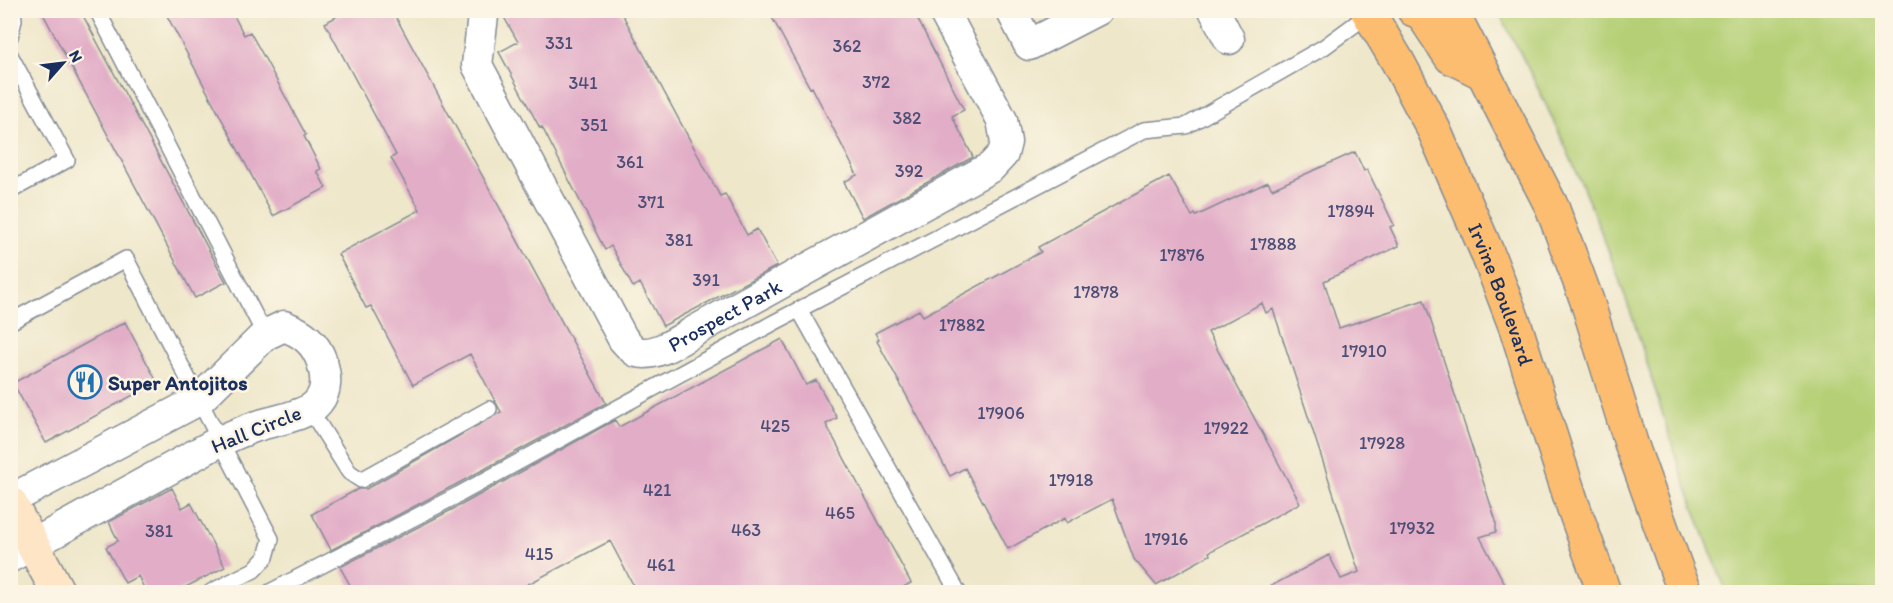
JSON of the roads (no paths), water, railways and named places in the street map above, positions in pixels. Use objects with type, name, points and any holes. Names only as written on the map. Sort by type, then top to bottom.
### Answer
[{"type":"main road","points":[[1414,10],[1421,12],[1451,57],[1484,73]]},
{"type":"main road","points":[[1451,10],[1552,207],[1587,301],[1631,443],[1686,592]]},
{"type":"main road","name":"Irvine Boulevard","points":[[1372,12],[1434,130],[1487,252],[1520,339],[1572,503],[1604,592]]},
{"type":"main road","points":[[10,502],[22,551],[58,592]]},
{"type":"street","name":"Prospect Park","points":[[479,10],[483,16],[477,65],[623,339],[635,351],[646,353],[658,350],[700,328],[991,167],[1003,154],[1006,142],[1002,120],[943,10]]},
{"type":"street","points":[[1011,10],[1029,45],[1097,10]]},
{"type":"street","points":[[1214,10],[1229,39]]},
{"type":"street","name":"Hall Circle","points":[[22,551],[220,441],[254,427],[296,415],[318,404],[326,377],[321,360],[310,339],[284,326],[265,335]]},
{"type":"street","points":[[10,502],[199,400],[265,335]]},
{"type":"lane","points":[[10,37],[14,20],[13,10]]},
{"type":"lane","points":[[97,10],[265,335]]},
{"type":"lane","points":[[270,592],[458,495],[775,322],[1144,130],[1186,126],[1324,47],[1372,12]]},
{"type":"lane","points":[[10,56],[66,160],[10,191]]},
{"type":"lane","points":[[10,322],[126,259],[271,539],[266,557],[254,570],[211,592]]},
{"type":"lane","points":[[800,311],[958,592]]},
{"type":"lane","points":[[309,408],[349,472],[361,480],[489,409]]},
{"type":"place","name":"Super Antojitos","points":[[85,382]]}]
